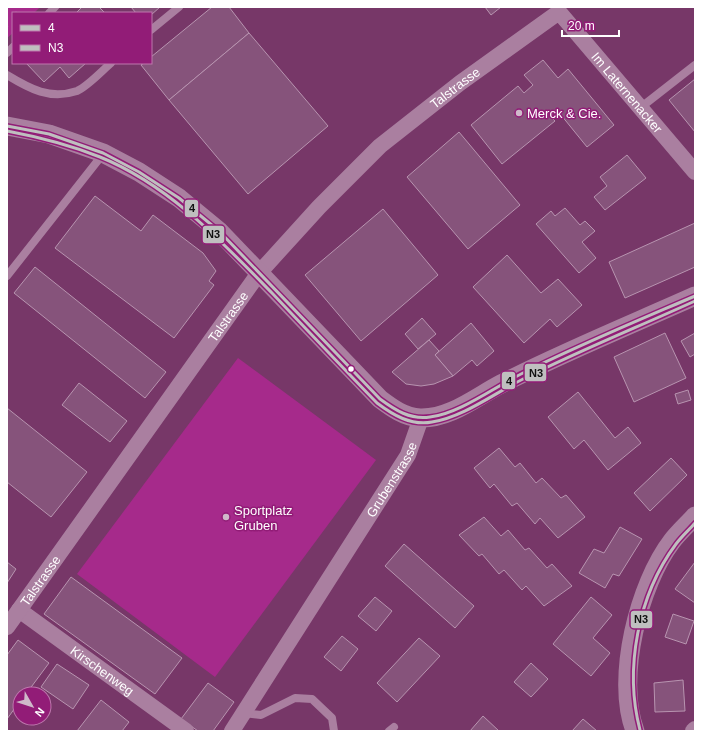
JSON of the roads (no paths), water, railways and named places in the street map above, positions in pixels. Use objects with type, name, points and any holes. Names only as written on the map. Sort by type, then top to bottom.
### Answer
[{"type":"street","name":"Im Laternenacker","points":[[561,9],[640,108],[695,172]]},
{"type":"street","name":"Talstrasse","points":[[7,627],[259,273],[319,207],[380,146],[460,83],[561,9]]},
{"type":"street","points":[[7,126],[49,134],[103,153],[139,172],[180,198],[219,231],[380,399],[394,409],[409,416],[421,418],[448,413],[501,384],[695,296]]},
{"type":"street","name":"Grubenstrasse","points":[[232,731],[408,455],[421,418]]},
{"type":"street","points":[[635,731],[628,690],[629,660],[638,613],[653,574],[672,542],[695,516]]},
{"type":"street","name":"Kirschenweg","points":[[19,610],[186,731]]},
{"type":"lane","points":[[152,29],[179,7]]},
{"type":"lane","points":[[7,75],[26,87],[51,96],[78,90],[110,64]]},
{"type":"lane","points":[[640,108],[695,65]]},
{"type":"lane","points":[[7,276],[103,153]]},
{"type":"lane","points":[[244,713],[261,715],[295,698],[312,699],[332,718],[334,731]]},
{"type":"place","name":"Merck & Cie.","points":[[519,113]]},
{"type":"place","name":"Sportplatz Gruben","points":[[226,517]]}]
